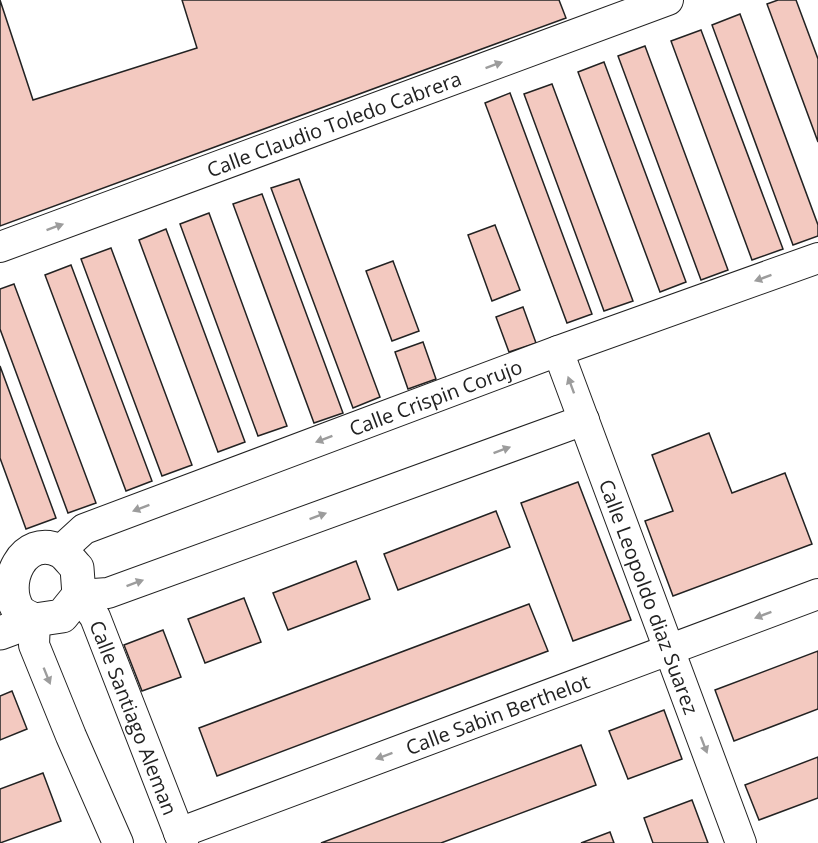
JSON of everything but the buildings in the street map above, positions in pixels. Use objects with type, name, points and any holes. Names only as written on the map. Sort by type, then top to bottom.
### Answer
[{"type":"street","name":"Calle Claudio Toledo Cabrera","points":[[0,248],[668,0]]},
{"type":"street","name":"Calle Crispin Corujo","points":[[60,551],[84,529],[558,351],[818,258]]},
{"type":"street","name":"Calle Leopoldo diaz Suarez","points":[[558,351],[741,843]]},
{"type":"street","points":[[78,596],[108,593],[584,420]]},
{"type":"street","points":[[0,633],[35,620],[62,616],[78,596],[77,568],[60,551],[39,547],[20,555],[2,571],[9,598],[19,612],[35,620]]},
{"type":"street","name":"Calle Sabin Berthelot","points":[[181,838],[818,594]]},
{"type":"street","name":"Calle Santiago Aleman","points":[[78,596],[95,616],[181,838]]},
{"type":"street","points":[[35,620],[34,645],[118,843]]}]
